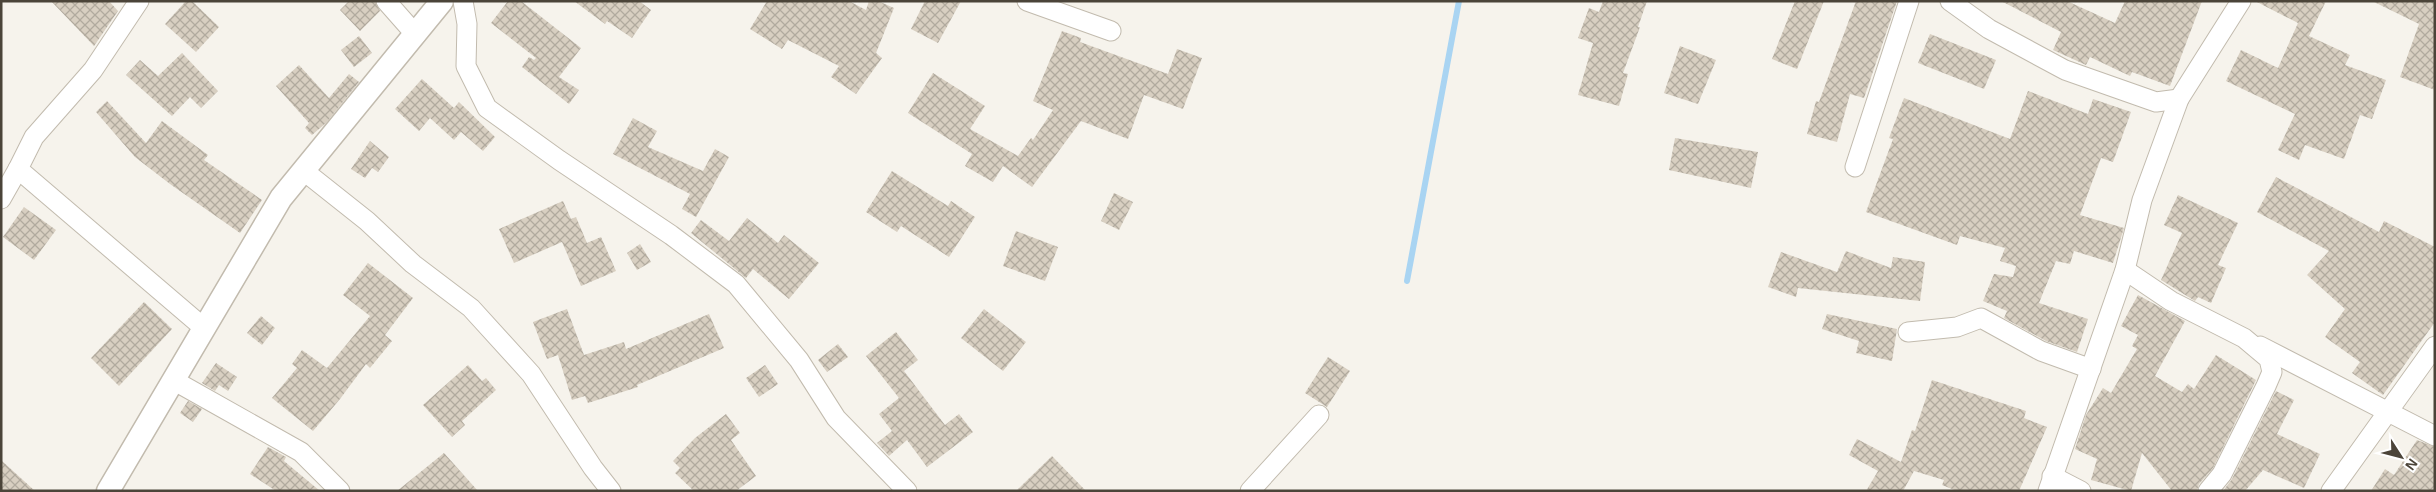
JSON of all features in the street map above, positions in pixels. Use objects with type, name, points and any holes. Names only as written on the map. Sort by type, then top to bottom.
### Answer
[{"type":"street","points":[[1,200],[34,137],[93,70],[139,1]]},
{"type":"street","points":[[386,1],[416,35]]},
{"type":"street","points":[[108,491],[281,198],[442,1]]},
{"type":"street","points":[[464,1],[467,24],[466,66],[487,108],[559,160],[671,235],[736,284],[800,360],[836,418],[907,491]]},
{"type":"street","points":[[1028,1],[1111,31]]},
{"type":"street","points":[[1855,167],[1909,1]]},
{"type":"street","points":[[1950,1],[1989,29],[2066,70],[2156,102],[2180,99]]},
{"type":"street","points":[[2082,491],[2050,484],[2125,270],[2142,200],[2180,99],[2242,1]]},
{"type":"street","points":[[18,169],[204,328]]},
{"type":"street","points":[[304,171],[367,221],[413,264],[471,308],[531,374],[593,468],[611,491]]},
{"type":"street","points":[[2125,270],[2171,301],[2435,436]]},
{"type":"street","points":[[1908,332],[1957,327],[1981,318],[2041,351],[2090,369]]},
{"type":"street","points":[[2208,491],[2222,474],[2272,372],[2268,358],[2244,338]]},
{"type":"street","points":[[2331,491],[2435,346]]},
{"type":"street","points":[[173,380],[301,452],[340,491]]},
{"type":"street","points":[[1250,491],[1319,415]]},
{"type":"building","points":[[51,1],[109,1],[118,11],[94,46]]},
{"type":"building","points":[[186,1],[192,1],[219,27],[196,52],[165,24]]},
{"type":"building","points":[[349,1],[375,1],[380,11],[360,31],[340,10]]},
{"type":"building","points":[[508,1],[521,1],[581,48],[559,77],[579,90],[569,104],[522,67],[529,57],[534,60],[536,58],[491,23]]},
{"type":"building","points":[[574,1],[639,1],[651,10],[632,38],[607,21],[605,24]]},
{"type":"building","points":[[767,1],[849,1],[866,10],[869,1],[878,1],[894,8],[876,53],[882,58],[856,94],[831,77],[839,66],[788,40],[782,49],[750,29]]},
{"type":"building","points":[[925,1],[961,1],[938,43],[911,29]]},
{"type":"building","points":[[1603,1],[1647,1],[1638,27],[1640,27],[1623,73],[1628,74],[1619,106],[1578,95],[1593,43],[1578,38],[1589,8],[1599,12]]},
{"type":"building","points":[[1795,1],[1824,1],[1797,69],[1772,59]]},
{"type":"building","points":[[1856,1],[1897,1],[1864,98],[1850,94],[1837,142],[1807,134],[1816,101],[1819,102]]},
{"type":"building","points":[[2001,1],[2067,1],[2115,23],[2125,1],[2202,1],[2170,86],[2132,72],[2130,76],[2090,57],[2086,65],[2053,50],[2061,32]]},
{"type":"building","points":[[2255,1],[2326,1],[2309,36],[2350,55],[2345,65],[2386,80],[2372,119],[2360,115],[2344,159],[2305,145],[2299,160],[2278,150],[2295,114],[2226,81],[2241,50],[2278,68],[2298,23]]},
{"type":"building","points":[[2372,1],[2435,1],[2435,90],[2400,77],[2419,24]]},
{"type":"building","points":[[1062,31],[1081,38],[1080,42],[1168,74],[1177,49],[1202,58],[1183,109],[1144,95],[1128,139],[1081,121],[1032,187],[1003,166],[993,182],[965,166],[972,154],[908,113],[933,73],[985,106],[970,129],[1018,156],[1031,138],[1033,140],[1053,110],[1033,101]]},
{"type":"building","points":[[1930,34],[1996,60],[1984,89],[1918,63]]},
{"type":"building","points":[[359,36],[372,53],[354,67],[341,50]]},
{"type":"building","points":[[1680,46],[1716,60],[1698,104],[1664,93]]},
{"type":"building","points":[[182,53],[218,91],[201,108],[190,97],[172,116],[126,75],[140,60],[158,76]]},
{"type":"building","points":[[299,65],[329,98],[349,74],[359,82],[326,123],[312,135],[305,128],[309,123],[276,86]]},
{"type":"building","points":[[422,79],[454,108],[459,102],[495,137],[483,151],[461,132],[454,140],[430,118],[419,131],[395,109]]},
{"type":"building","points":[[2028,91],[2088,114],[2093,99],[2131,112],[2113,162],[2101,158],[2080,215],[2124,228],[2113,263],[2074,251],[2070,264],[2056,261],[2039,303],[2088,319],[2077,352],[2046,341],[2004,318],[2007,311],[1983,301],[1994,274],[2013,277],[2016,266],[2000,261],[2005,248],[1960,236],[1957,245],[1866,212],[1893,139],[1889,138],[1904,98],[2010,139]]},
{"type":"building","points":[[107,101],[146,143],[162,121],[208,155],[204,160],[262,200],[240,233],[135,157],[96,112]]},
{"type":"building","points":[[633,118],[657,131],[648,147],[703,171],[715,149],[729,157],[696,217],[682,209],[690,194],[613,154]]},
{"type":"building","points":[[1675,138],[1758,152],[1751,188],[1669,170]]},
{"type":"building","points":[[370,141],[389,157],[378,172],[372,168],[365,178],[351,169]]},
{"type":"building","points":[[892,171],[948,206],[951,201],[975,217],[949,257],[901,226],[897,232],[866,212]]},
{"type":"building","points":[[2276,177],[2379,232],[2384,221],[2435,247],[2435,322],[2383,395],[2352,373],[2360,362],[2325,337],[2345,309],[2307,275],[2329,251],[2257,212]]},
{"type":"building","points":[[1114,193],[1133,202],[1119,230],[1101,221]]},
{"type":"building","points":[[2178,195],[2238,223],[2218,265],[2226,268],[2211,303],[2198,297],[2195,301],[2161,280],[2182,233],[2164,225]]},
{"type":"building","points":[[563,201],[571,219],[576,217],[587,243],[601,237],[616,271],[581,286],[562,242],[514,263],[499,229]]},
{"type":"building","points":[[24,207],[56,230],[34,260],[3,237]]},
{"type":"building","points":[[747,218],[778,243],[784,235],[819,263],[789,299],[753,269],[746,278],[691,233],[701,220],[729,241]]},
{"type":"building","points":[[1016,231],[1058,247],[1045,281],[1003,266]]},
{"type":"building","points":[[640,244],[651,262],[637,270],[627,253]]},
{"type":"building","points":[[1846,251],[1891,268],[1893,257],[1925,262],[1920,301],[1798,288],[1796,297],[1768,287],[1781,252],[1837,272]]},
{"type":"building","points":[[368,263],[413,298],[385,335],[392,341],[370,368],[366,364],[313,431],[272,398],[297,368],[292,364],[302,350],[327,368],[370,316],[343,295]]},
{"type":"building","points":[[2138,295],[2185,321],[2155,376],[2182,392],[2188,384],[2194,389],[2216,355],[2256,380],[2213,468],[2199,484],[2197,491],[2172,491],[2142,453],[2131,491],[2091,480],[2097,459],[2075,449],[2086,415],[2103,388],[2111,393],[2137,349],[2132,346],[2138,335],[2121,326]]},
{"type":"building","points":[[144,302],[172,329],[119,386],[91,358]]},
{"type":"building","points":[[567,309],[584,355],[624,342],[626,349],[709,314],[724,348],[637,385],[638,387],[588,403],[585,396],[572,400],[558,355],[547,359],[533,322]]},
{"type":"building","points":[[984,309],[1026,342],[1003,371],[961,338]]},
{"type":"building","points":[[1827,314],[1897,329],[1892,361],[1856,353],[1859,341],[1822,329]]},
{"type":"building","points":[[261,316],[275,328],[262,345],[247,333]]},
{"type":"building","points":[[896,332],[918,360],[904,371],[945,425],[959,414],[973,432],[927,467],[907,440],[889,456],[877,443],[892,431],[879,414],[899,398],[866,356]]},
{"type":"building","points":[[838,344],[848,357],[827,372],[818,360]]},
{"type":"building","points":[[1328,357],[1350,371],[1327,407],[1305,393]]},
{"type":"building","points":[[216,363],[237,377],[228,391],[219,385],[215,391],[202,383]]},
{"type":"building","points":[[468,365],[482,381],[486,378],[496,390],[462,421],[465,425],[452,437],[423,405]]},
{"type":"building","points":[[765,365],[778,384],[759,397],[746,378]]},
{"type":"building","points":[[1932,380],[2026,411],[2024,418],[2047,427],[2019,491],[1957,491],[1942,485],[1944,480],[1914,471],[1903,491],[1866,491],[1878,471],[1849,455],[1857,439],[1901,462],[1912,430],[1915,431]]},
{"type":"building","points":[[2276,391],[2294,400],[2277,434],[2320,454],[2304,488],[2263,470],[2245,491],[2223,491],[2232,479]]},
{"type":"building","points":[[188,401],[202,409],[193,422],[180,413]]},
{"type":"building","points":[[726,414],[740,433],[731,440],[756,476],[736,491],[694,491],[675,473],[680,468],[673,461],[695,438]]},
{"type":"building","points":[[2417,440],[2435,447],[2435,491],[2371,491],[2385,469],[2394,475]]},
{"type":"building","points":[[268,447],[286,457],[284,461],[320,491],[276,491],[250,474]]},
{"type":"building","points":[[444,453],[478,491],[397,491]]},
{"type":"building","points":[[1052,456],[1086,491],[1016,491]]},
{"type":"building","points":[[1,460],[35,491],[1,491]]},
{"type":"waterway","points":[[1407,281],[1459,1]]}]
